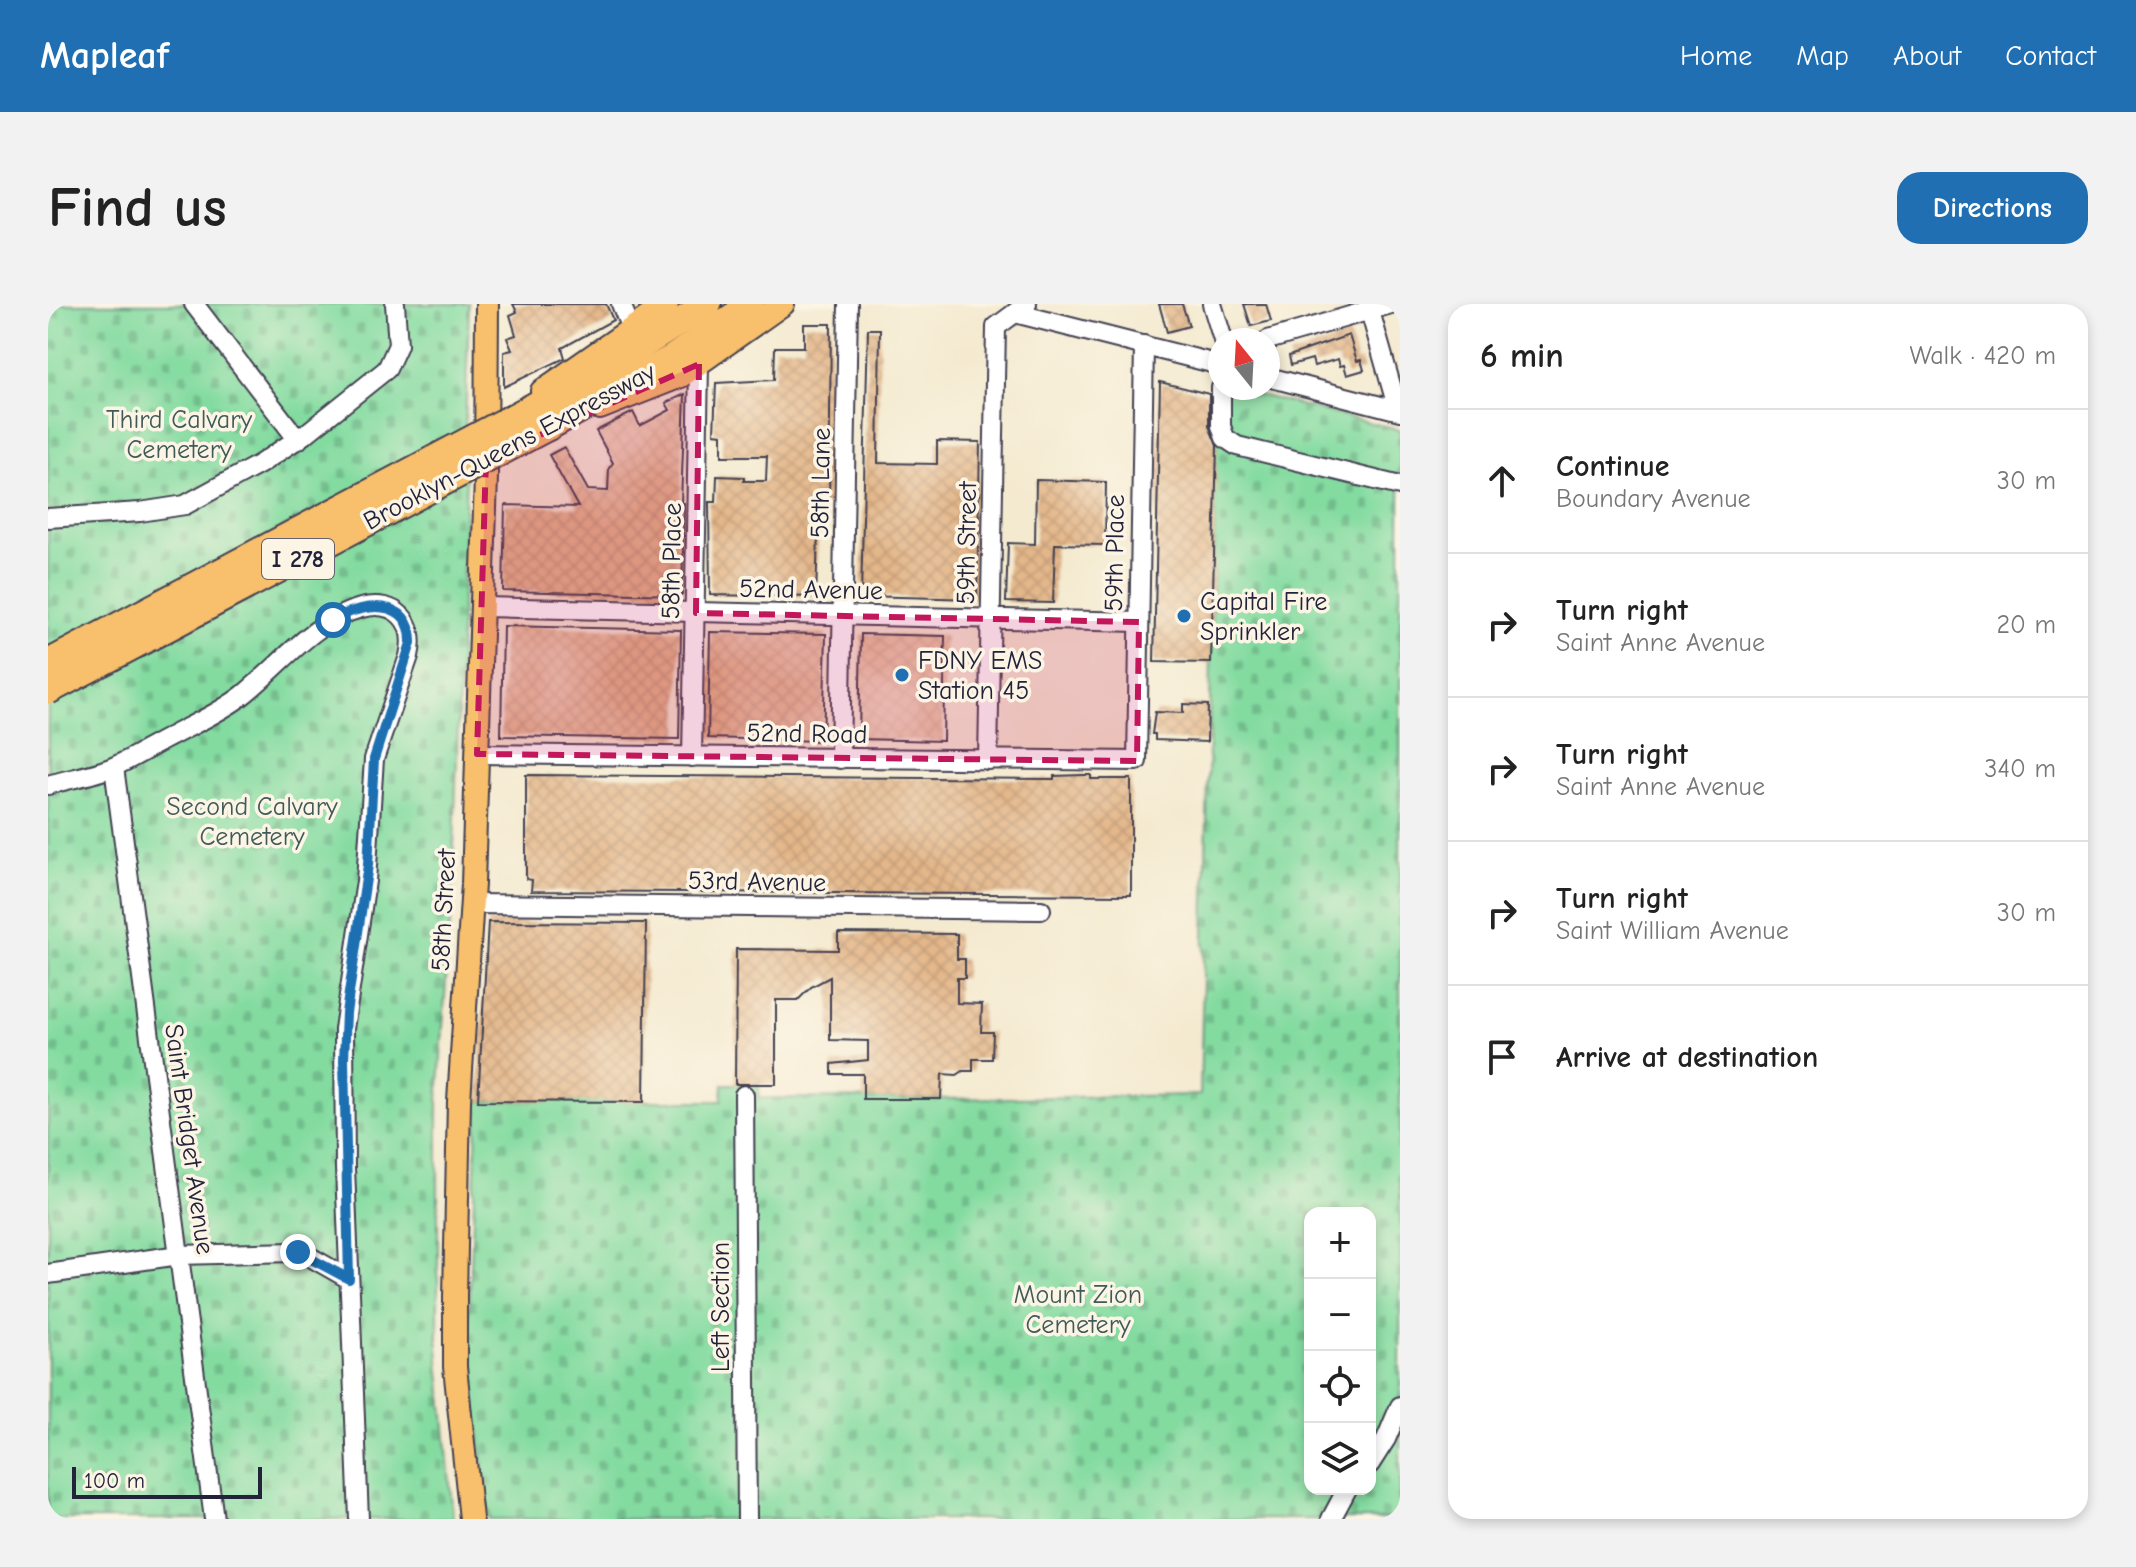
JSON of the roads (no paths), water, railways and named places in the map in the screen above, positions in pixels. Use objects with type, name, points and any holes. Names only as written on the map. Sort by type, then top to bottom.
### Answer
[{"type":"highway","name":"Brooklyn-Queens Expressway","points":[[48,691],[542,416],[708,304]]},
{"type":"highway","name":"Brooklyn-Queens Expressway","points":[[48,663],[542,416],[671,359],[751,304]]},
{"type":"main road","name":"58th Street","points":[[471,1519],[455,1367],[455,1296],[459,1101],[472,904],[477,754],[487,304]]},
{"type":"main road","points":[[48,675],[486,444],[507,414],[667,304]]},
{"type":"main road","points":[[486,444],[505,444],[657,387],[699,364],[783,304]]},
{"type":"street","points":[[194,304],[298,440]]},
{"type":"street","points":[[48,518],[140,512],[185,505],[208,495],[298,440],[393,361],[399,340],[395,304]]},
{"type":"street","points":[[621,304],[631,329]]},
{"type":"street","name":"58th Lane","points":[[840,759],[848,304]]},
{"type":"street","points":[[1049,304],[1055,323]]},
{"type":"street","points":[[1212,304],[1219,328]]},
{"type":"street","points":[[1280,336],[1369,307],[1391,304]]},
{"type":"street","points":[[1369,307],[1399,410]]},
{"type":"street","points":[[1021,309],[1055,323],[1208,362]]},
{"type":"street","name":"59th Street","points":[[988,760],[996,327],[1021,309]]},
{"type":"street","name":"59th Place","points":[[1137,761],[1144,345]]},
{"type":"street","name":"58th Place","points":[[692,757],[699,364]]},
{"type":"street","points":[[1280,380],[1399,410]]},
{"type":"street","points":[[1221,400],[1221,426],[1225,438],[1237,446],[1400,486]]},
{"type":"street","points":[[48,785],[114,767],[229,705],[316,632],[342,615],[366,607],[392,610],[408,624],[411,643],[374,759],[368,865],[346,1013],[344,1060],[349,1279],[359,1519]]},
{"type":"street","name":"52nd Avenue","points":[[481,607],[1139,622]]},
{"type":"street","name":"52nd Road","points":[[477,754],[1137,761]]},
{"type":"street","name":"Saint Bridget Avenue","points":[[114,767],[214,1519]]},
{"type":"street","name":"53rd Avenue","points":[[472,904],[1041,910]]},
{"type":"street","name":"Left Section","points":[[744,1095],[747,1519]]},
{"type":"street","points":[[48,1274],[179,1255],[298,1252],[349,1279]]},
{"type":"street","points":[[1376,1455],[1400,1406]]},
{"type":"street","points":[[1331,1519],[1344,1495]]},
{"type":"place","name":"Capital Fire Sprinkler","points":[[1184,616]]},
{"type":"place","name":"FDNY EMS Station 45","points":[[902,675]]},
{"type":"park label","name":"Third Calvary Cemetery","points":[[179,434]]},
{"type":"park label","name":"Second Calvary Cemetery","points":[[252,821]]},
{"type":"park label","name":"Mount Zion Cemetery","points":[[1078,1309]]}]
